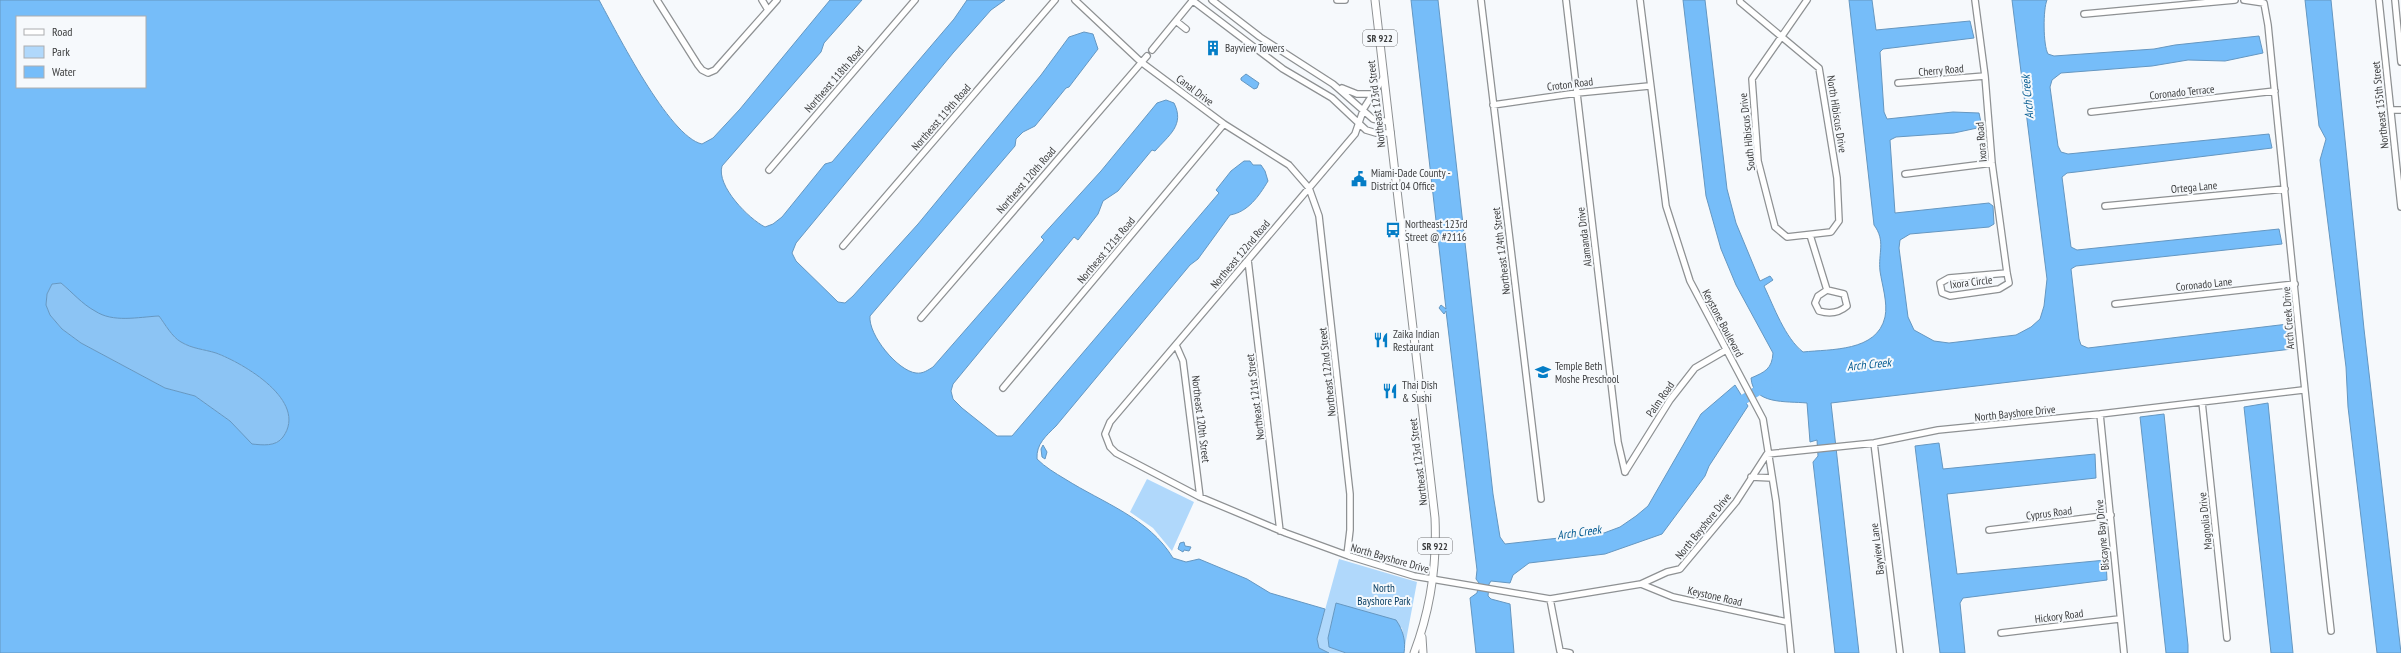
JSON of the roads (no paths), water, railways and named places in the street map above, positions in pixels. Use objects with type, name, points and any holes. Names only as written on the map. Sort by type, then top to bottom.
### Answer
[{"type":"main road","name":"Northeast 123rd Street","points":[[1375,0],[1435,511],[1435,540],[1431,580],[1422,635]]},
{"type":"main road","name":"SR 922","points":[[1414,653],[1422,635]]},
{"type":"main road","name":"SR 922","points":[[1422,635],[1423,653]]},
{"type":"street","points":[[657,0],[702,70],[708,73],[715,70],[777,0]]},
{"type":"street","points":[[762,0],[768,10]]},
{"type":"street","name":"Northeast 118th Road","points":[[769,170],[915,0]]},
{"type":"street","name":"Northeast 119th Road","points":[[843,246],[1055,0]]},
{"type":"street","name":"Canal Drive","points":[[1075,0],[1141,62],[1224,124],[1289,165],[1309,188]]},
{"type":"street","points":[[1152,50],[1193,0],[1271,60],[1332,98],[1370,132],[1391,133]]},
{"type":"street","points":[[1212,0],[1260,37],[1333,84],[1378,121],[1390,122]]},
{"type":"street","points":[[1337,0],[1345,0]]},
{"type":"street","name":"Northeast 124th Street","points":[[1481,0],[1541,499]]},
{"type":"street","name":"Alamanda Drive","points":[[1566,0],[1618,442],[1625,472]]},
{"type":"street","name":"Keystone Boulevard","points":[[1640,0],[1649,86],[1666,206],[1690,281],[1763,419],[1767,454],[1776,501],[1791,653]]},
{"type":"street","points":[[1740,0],[1782,38],[1807,0]]},
{"type":"street","name":"Ixora Road","points":[[1975,0],[1986,76],[1992,163],[2008,283]]},
{"type":"street","points":[[2084,14],[2235,0]]},
{"type":"street","name":"Arch Creek Drive","points":[[2244,0],[2264,3],[2268,25],[2296,284],[2303,390],[2331,631]]},
{"type":"street","name":"Northeast 135th Street","points":[[2379,0],[2401,207]]},
{"type":"street","points":[[2395,0],[2401,62]]},
{"type":"street","points":[[1176,21],[1186,29]]},
{"type":"street","name":"North Hibiscus Drive","points":[[1782,38],[1819,68],[1837,178],[1839,221],[1831,232],[1810,235]]},
{"type":"street","name":"South Hibiscus Drive","points":[[1782,38],[1752,79],[1758,161],[1775,227],[1787,237],[1810,235]]},
{"type":"street","name":"Northeast 120th Road","points":[[921,318],[1147,56]]},
{"type":"street","name":"Cherry Road","points":[[1898,83],[1986,76]]},
{"type":"street","name":"Northeast 122nd Road","points":[[1106,439],[1106,430],[1110,422],[1356,134],[1363,110],[1384,77]]},
{"type":"street","points":[[1333,84],[1356,94],[1372,94]]},
{"type":"street","name":"Croton Road","points":[[1493,105],[1577,93],[1649,86]]},
{"type":"street","name":"Coronado Terrace","points":[[2091,112],[2275,91]]},
{"type":"street","points":[[2391,110],[2401,110]]},
{"type":"street","name":"Northeast 121st Road","points":[[1003,388],[1224,124]]},
{"type":"street","points":[[1905,174],[1992,163]]},
{"type":"street","name":"Northeast 122nd Street","points":[[1309,188],[1319,216],[1350,494],[1350,530],[1346,556]]},
{"type":"street","name":"Ortega Lane","points":[[2106,206],[2285,189]]},
{"type":"street","points":[[1810,235],[1827,290]]},
{"type":"street","name":"Northeast 121st Street","points":[[1248,260],[1280,531]]},
{"type":"street","name":"Ixora Circle","points":[[2007,273],[1949,278],[1940,283],[1940,288],[1942,293],[1950,296],[1999,289],[2008,283]]},
{"type":"street","name":"Coronado Lane","points":[[2116,304],[2296,284]]},
{"type":"street","points":[[1827,290],[1844,294],[1847,306],[1842,310],[1826,313],[1819,311],[1815,303],[1818,296],[1827,290]]},
{"type":"street","name":"Northeast 120th Street","points":[[1176,345],[1183,361],[1200,496]]},
{"type":"street","name":"Palm Road","points":[[1625,472],[1670,400],[1695,368],[1726,350]]},
{"type":"street","name":"North Bayshore Drive","points":[[1106,439],[1110,447],[1116,453],[1200,496],[1280,531],[1346,556],[1431,580],[1550,599],[1641,584],[1680,569],[1736,502],[1767,454],[1874,443],[1938,430],[2100,414],[2303,390]]},
{"type":"street","name":"Magnolia Drive","points":[[2202,402],[2227,638]]},
{"type":"street","name":"Biscayne Bay Drive","points":[[2100,414],[2111,515],[2119,619],[2124,653]]},
{"type":"street","name":"Bayview Lane","points":[[1874,443],[1900,653]]},
{"type":"street","points":[[1751,477],[1772,478]]},
{"type":"street","name":"Cyprus Road","points":[[1989,530],[2111,515]]},
{"type":"street","name":"Keystone Road","points":[[1641,584],[1673,597],[1787,622]]},
{"type":"street","points":[[1550,599],[1560,651],[1570,653]]},
{"type":"street","name":"Hickory Road","points":[[2001,633],[2119,619]]},
{"type":"water","points":[[0,0],[599,0],[630,57],[659,104],[674,123],[689,137],[702,144],[713,138],[740,109],[830,0],[862,0],[824,43],[821,52],[722,166],[721,174],[724,183],[735,201],[751,217],[765,227],[773,224],[782,217],[825,164],[832,162],[954,19],[967,0],[1005,0],[991,10],[953,53],[796,243],[792,253],[796,261],[838,302],[845,303],[918,224],[1041,75],[1069,37],[1084,32],[1093,34],[1098,49],[1069,87],[1066,88],[1035,126],[1023,132],[1016,139],[1015,146],[870,316],[874,333],[879,342],[893,359],[909,371],[921,373],[933,367],[1044,240],[1041,237],[1101,171],[1157,103],[1166,100],[1174,103],[1178,118],[1177,124],[1170,135],[1155,151],[1152,150],[1118,191],[1103,201],[1098,214],[1078,240],[1074,237],[953,384],[951,391],[953,399],[997,436],[1012,436],[1219,193],[1216,190],[1231,171],[1244,161],[1250,161],[1253,165],[1261,165],[1265,171],[1268,181],[1257,198],[1242,211],[1230,215],[1198,259],[1190,265],[1056,426],[1045,437],[1038,449],[1037,459],[1080,488],[1124,512],[1138,522],[1163,544],[1173,558],[1186,562],[1199,559],[1247,579],[1270,593],[1325,609],[1317,639],[1319,648],[1329,653],[0,653]],"holes":[[[61,283],[86,305],[102,315],[110,317],[126,318],[159,316],[172,334],[181,342],[228,358],[256,374],[280,397],[287,410],[289,423],[283,437],[273,444],[252,444],[230,421],[195,396],[165,388],[81,343],[62,329],[50,315],[46,305],[47,294],[52,284]]]},
{"type":"water","points":[[1411,0],[1438,0],[1493,494],[1500,537],[1505,544],[1604,533],[1620,527],[1648,506],[1701,414],[1735,385],[1748,406],[1709,466],[1705,476],[1662,534],[1605,554],[1529,563],[1513,575],[1510,583],[1491,581],[1489,584],[1488,596],[1491,599],[1510,604],[1514,653],[1476,653],[1470,598],[1477,593],[1479,583],[1476,579],[1477,570],[1446,311],[1444,314],[1439,308],[1441,305],[1446,309]]},
{"type":"water","points":[[1683,0],[1705,0],[1727,189],[1736,223],[1760,281],[1770,276],[1773,280],[1764,286],[1785,331],[1803,352],[1839,349],[1863,343],[1873,337],[1880,328],[1886,312],[1880,271],[1881,242],[1878,231],[1874,225],[1849,0],[1872,0],[1876,30],[1970,21],[1974,38],[1883,49],[1880,52],[1884,112],[1887,119],[1953,112],[1979,113],[1982,127],[1954,133],[1896,137],[1890,140],[1895,213],[1989,203],[1993,206],[1994,224],[1989,227],[1910,234],[1900,240],[1899,248],[1908,317],[1914,330],[1934,341],[1949,343],[2016,335],[2031,327],[2040,319],[2044,306],[2047,279],[2012,0],[2047,0],[2044,19],[2045,43],[2048,54],[2054,56],[2154,49],[2175,45],[2259,36],[2263,53],[2225,61],[2188,60],[2152,66],[2061,73],[2052,80],[2050,87],[2058,146],[2061,152],[2068,154],[2269,134],[2272,148],[2067,173],[2062,177],[2071,247],[2077,250],[2279,229],[2282,244],[2076,266],[2071,269],[2079,339],[2081,345],[2088,348],[2288,324],[2292,349],[1831,403],[1859,653],[1835,653],[1813,462],[1818,456],[1817,440],[1810,442],[1807,403],[1772,400],[1758,393],[1753,387],[1751,378],[1767,369],[1771,363],[1773,353],[1736,285],[1721,249],[1706,196]]},
{"type":"water","points":[[2305,0],[2331,0],[2364,329],[2401,653],[2377,653],[2348,407],[2346,367],[2320,160],[2326,139],[2319,126]]},
{"type":"water","points":[[1246,74],[1259,83],[1257,88],[1254,89],[1241,80],[1241,78]]},
{"type":"water","points":[[2268,403],[2293,653],[2271,653],[2244,407]]},
{"type":"water","points":[[2164,414],[2188,653],[2166,653],[2140,417]]},
{"type":"water","points":[[1939,443],[1943,469],[2095,454],[2096,478],[1947,494],[1957,574],[2106,560],[2107,580],[1963,598],[1960,603],[1965,653],[1940,653],[1915,446]]},
{"type":"water","points":[[1043,445],[1047,452],[1045,459],[1042,457],[1041,449]]},
{"type":"water","points":[[1184,542],[1185,546],[1191,547],[1189,551],[1184,550],[1183,552],[1178,549],[1180,543]]},
{"type":"water","points":[[1336,603],[1396,620],[1405,644],[1404,653],[1346,653],[1329,647],[1328,638]]},
{"type":"waterway","name":"Arch Creek","points":[[1733,406],[1767,385]]},
{"type":"place","name":"Bayview Towers","points":[[1213,48]]},
{"type":"place","name":"Miami-Dade County - District 04 Office","points":[[1359,179]]},
{"type":"place","name":"Northeast 123rd Street @ #2116","points":[[1393,230]]},
{"type":"place","name":"Zaika Indian Restaurant","points":[[1381,340]]},
{"type":"place","name":"Temple Beth Moshe Preschool","points":[[1543,372]]},
{"type":"place","name":"Thai Dish & Sushi","points":[[1390,391]]},
{"type":"park label","name":"North Bayshore Park","points":[[1384,594]]}]
